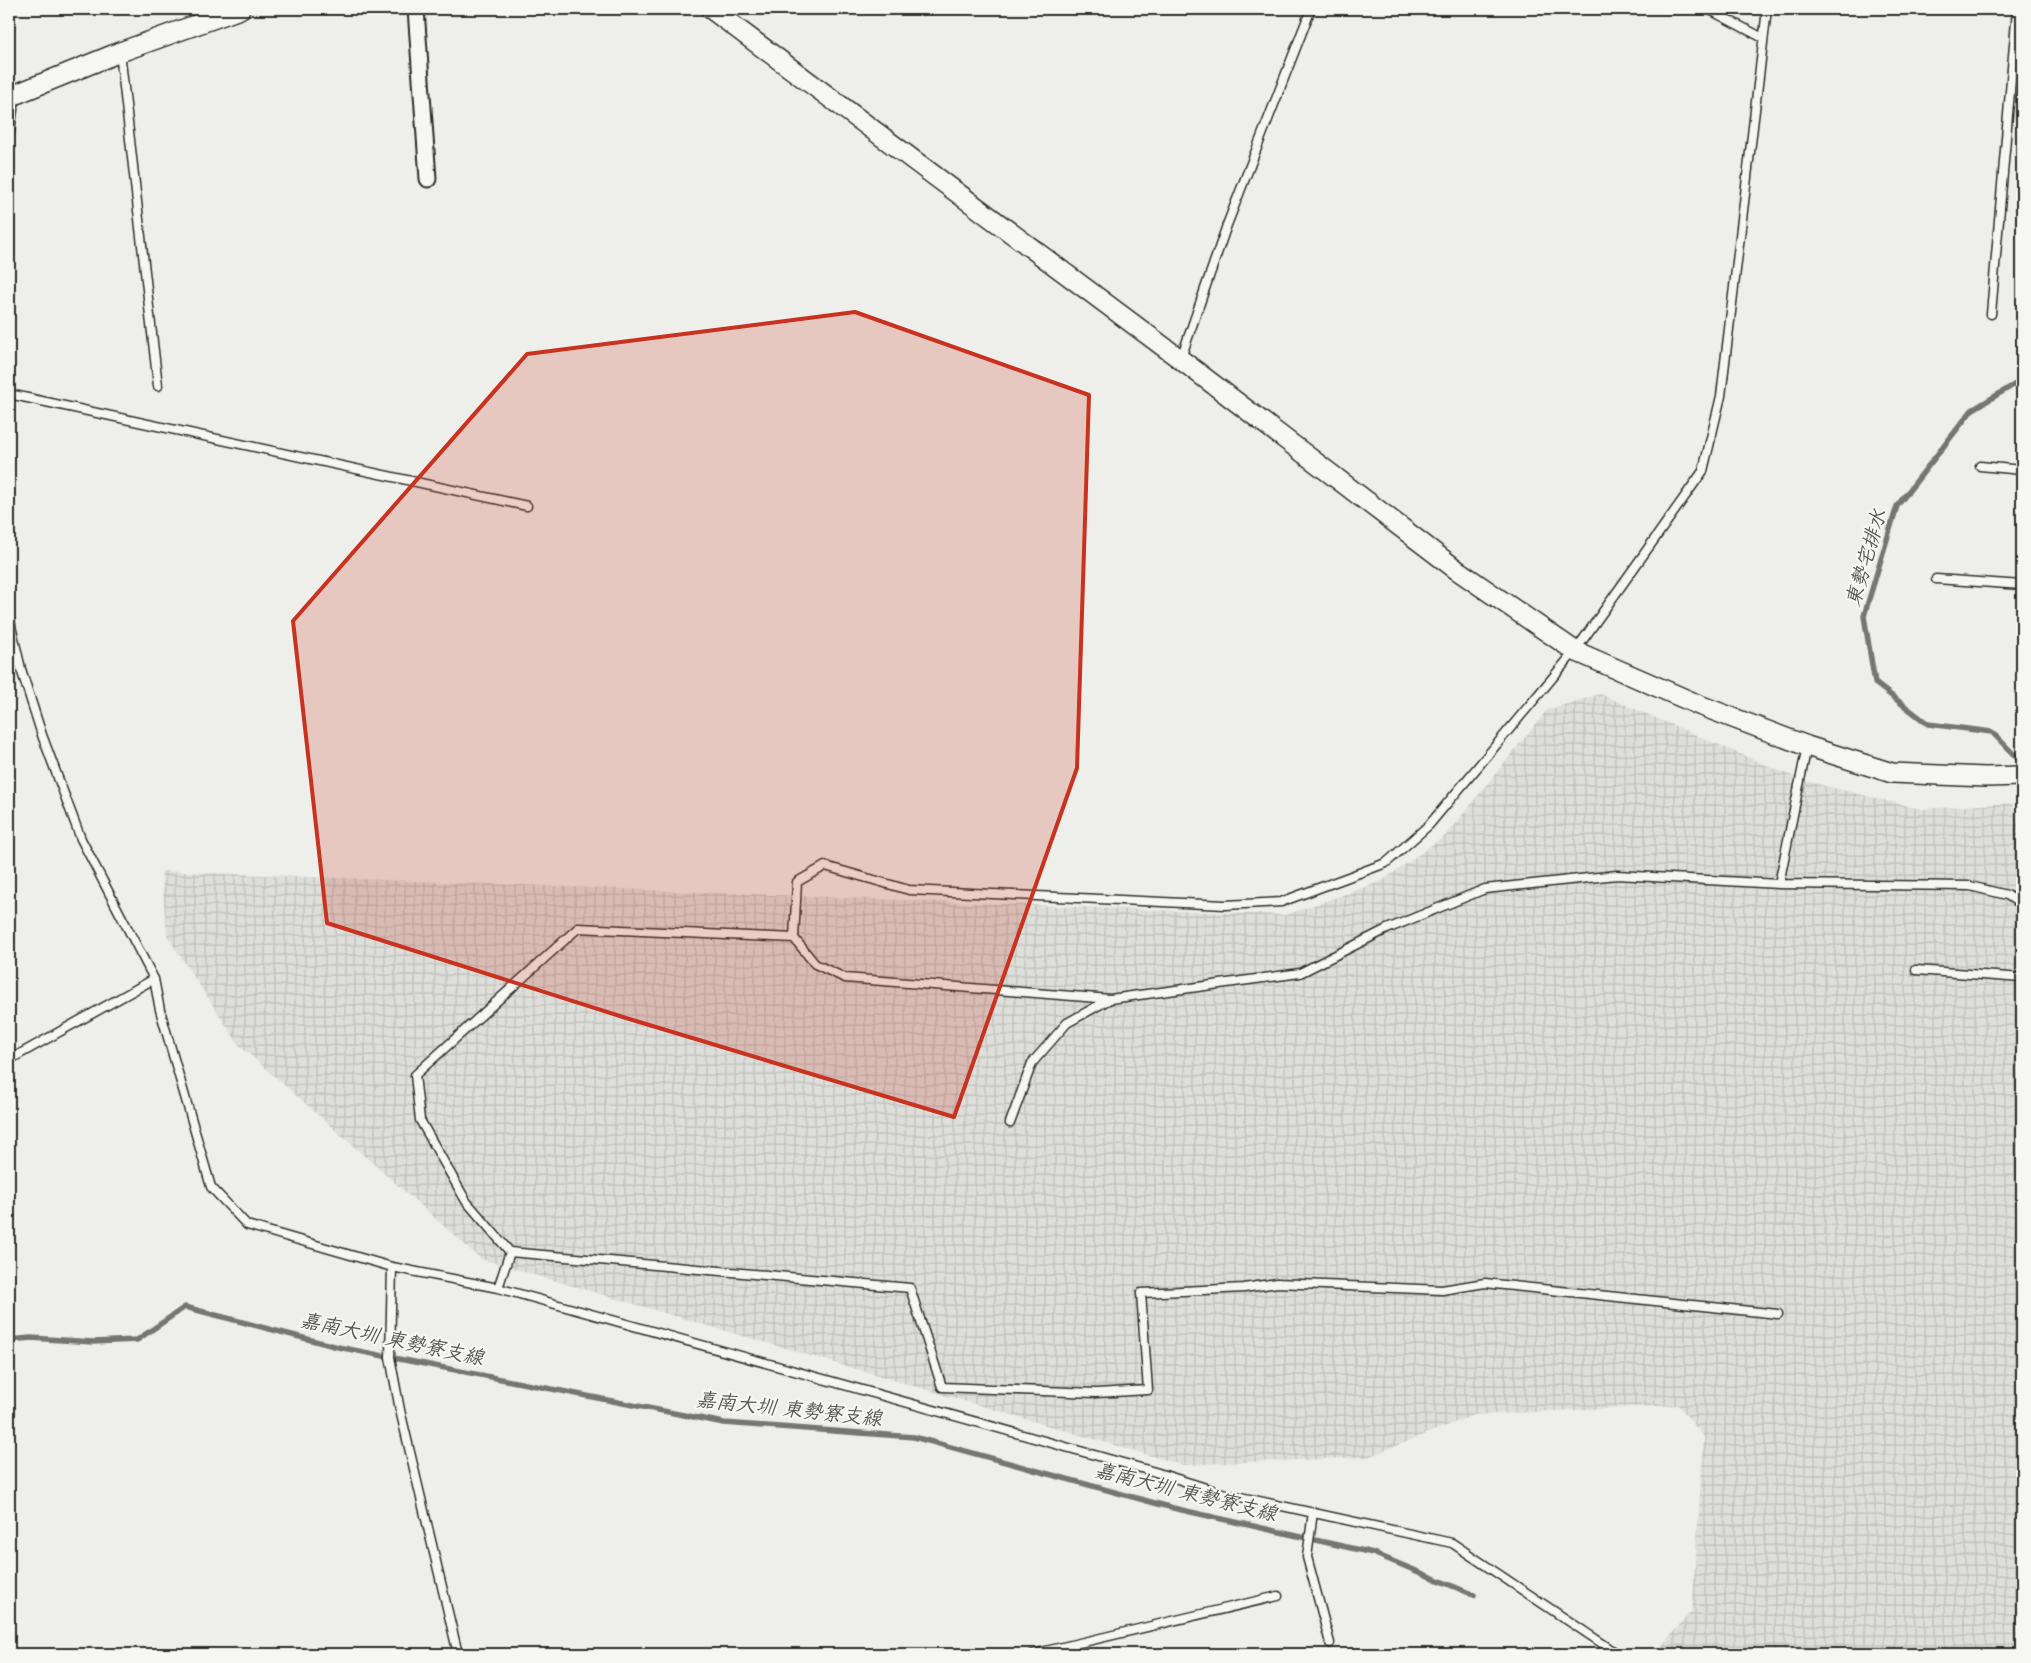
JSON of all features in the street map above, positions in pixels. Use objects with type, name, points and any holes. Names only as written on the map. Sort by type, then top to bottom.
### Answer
[{"type":"street","points":[[12,96],[120,52],[240,9]]},
{"type":"street","points":[[416,9],[428,179]]},
{"type":"street","points":[[712,9],[1180,359],[1457,570],[1575,652],[1699,705],[1807,746],[1892,773],[1985,777],[2022,776]]},
{"type":"lane","points":[[1180,359],[1227,224],[1311,9]]},
{"type":"lane","points":[[1708,9],[1763,38]]},
{"type":"lane","points":[[1767,9],[1721,396],[1703,471],[1575,652],[1429,825],[1386,863],[1281,902],[1225,905],[909,890],[825,866],[797,882],[794,938],[815,964],[845,978],[1110,999],[1300,973],[1388,929],[1485,889],[1617,875],[1779,884],[1970,886],[2007,895],[2022,905]]},
{"type":"lane","points":[[1991,314],[2017,9]]},
{"type":"lane","points":[[120,52],[158,386]]},
{"type":"lane","points":[[9,138],[12,96]]},
{"type":"lane","points":[[9,394],[527,506]]},
{"type":"lane","points":[[1980,466],[2022,470]]},
{"type":"lane","points":[[1936,579],[2022,585]]},
{"type":"lane","points":[[9,617],[21,669],[42,735],[81,839],[154,978],[160,1010],[211,1187],[247,1224],[392,1267],[498,1288],[1155,1472],[1222,1493],[1452,1543],[1618,1654]]},
{"type":"lane","points":[[1779,884],[1807,746]]},
{"type":"lane","points":[[794,938],[578,928],[414,1074],[420,1120],[466,1201],[510,1252],[910,1288],[942,1387],[1096,1393],[1148,1390],[1141,1293],[1244,1288],[1277,1283],[1442,1290],[1485,1283],[1778,1314]]},
{"type":"lane","points":[[1916,970],[2022,978]]},
{"type":"lane","points":[[9,1060],[154,978]]},
{"type":"lane","points":[[1010,1123],[1032,1063],[1067,1024],[1110,999]]},
{"type":"lane","points":[[498,1288],[510,1252]]},
{"type":"lane","points":[[392,1267],[390,1357],[400,1410],[458,1654]]},
{"type":"lane","points":[[1313,1512],[1307,1557],[1330,1644]]},
{"type":"lane","points":[[1033,1654],[1278,1596]]},
{"type":"highlighted area","points":[[855,312],[1089,395],[1077,768],[954,1117],[626,1018],[327,923],[293,621],[527,354]]},
{"type":"shaded area","points":[[1600,694],[1801,780],[1921,809],[2012,803],[2022,833],[2022,1654],[1655,1654],[1692,1610],[1704,1437],[1678,1405],[1474,1415],[1368,1457],[1182,1465],[481,1259],[239,1045],[167,936],[161,871],[1286,915],[1382,881],[1446,835],[1547,710]]},
{"type":"waterway","name":"東勢宅排水","points":[[2022,380],[1972,410],[1897,506],[1864,616],[1875,683],[1928,724],[1992,732],[2022,763]]},
{"type":"waterway","name":"嘉南大圳 東勢寮支線","points":[[9,1340],[31,1338],[93,1342],[137,1340],[185,1307],[338,1347],[724,1423],[914,1437],[1173,1508],[1373,1553],[1474,1595]]}]
